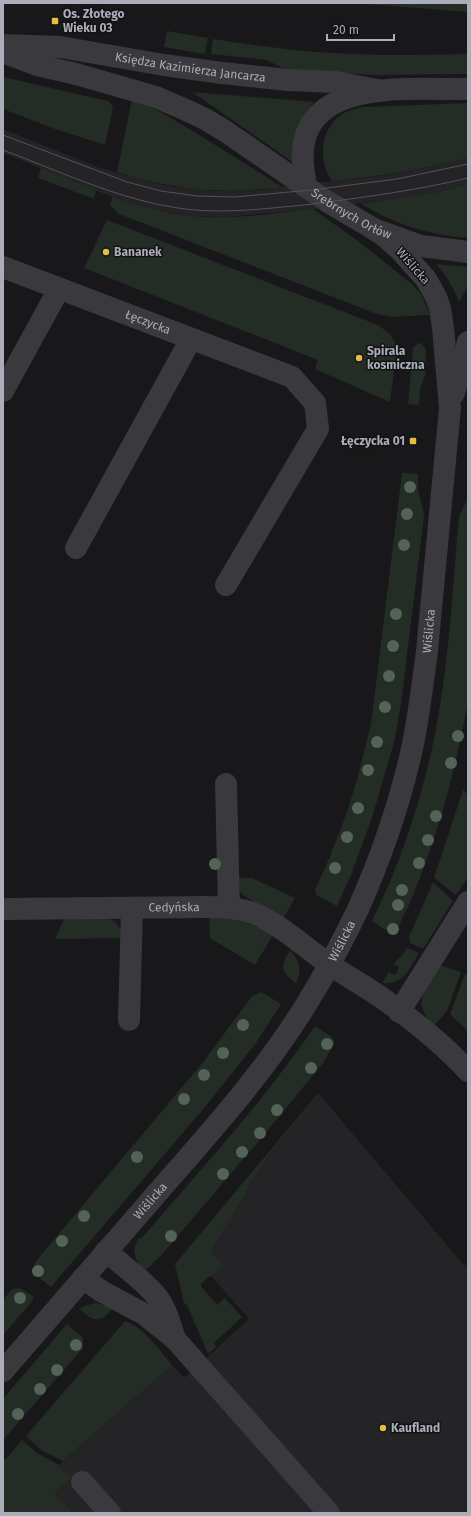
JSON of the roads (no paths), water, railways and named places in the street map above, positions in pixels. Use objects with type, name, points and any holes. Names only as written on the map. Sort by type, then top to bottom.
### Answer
[{"type":"street","name":"Księdza Kazimierza Jancarza","points":[[3,45],[60,47],[222,74],[288,80],[336,82],[377,90]]},
{"type":"street","points":[[3,52],[37,65],[76,74],[156,97],[186,110],[225,131],[306,186]]},
{"type":"street","points":[[306,186],[303,149],[306,133],[317,116],[330,106],[345,99],[377,90],[468,89]]},
{"type":"street","name":"Srebrnych Orłów","points":[[306,186],[328,202],[374,229],[421,246],[468,252]]},
{"type":"street","name":"Wiślicka","points":[[374,229],[399,249],[426,279],[436,297],[443,328],[450,408]]},
{"type":"street","name":"Łęczycka","points":[[3,267],[292,378],[315,403],[318,429],[226,585]]},
{"type":"street","points":[[3,390],[59,289]]},
{"type":"street","points":[[76,548],[191,339]]},
{"type":"street","name":"Wiślicka","points":[[3,1371],[192,1153],[265,1064],[304,1009],[359,907],[381,852],[397,806],[413,744],[427,651],[450,408],[468,342]]},
{"type":"street","points":[[226,784],[229,908]]},
{"type":"street","points":[[399,1012],[468,902]]},
{"type":"street","points":[[129,1020],[132,908]]},
{"type":"street","name":"Cedyńska","points":[[3,909],[229,908],[246,911],[260,916],[329,964],[382,998],[431,1035],[453,1054],[468,1071]]},
{"type":"street","points":[[106,1251],[158,1298],[166,1313],[175,1339]]},
{"type":"street","points":[[83,1278],[101,1291],[144,1314],[175,1339],[329,1513]]},
{"type":"street","points":[[82,1482],[110,1513]]},
{"type":"tram line","points":[[3,135],[127,182],[161,191],[197,196],[235,197],[311,190],[397,179],[468,164]]},
{"type":"tram line","points":[[3,150],[86,183],[129,197],[172,207],[205,211],[254,210],[304,205],[366,197],[448,183],[468,178]]},
{"type":"place","name":"Os. Złotego Wieku 03","points":[[55,21]]},
{"type":"place","name":"Bananek","points":[[106,252]]},
{"type":"place","name":"Spirala kosmiczna","points":[[359,358]]},
{"type":"place","name":"Łęczycka 01","points":[[413,441]]},
{"type":"place","name":"Kaufland","points":[[383,1428]]}]
